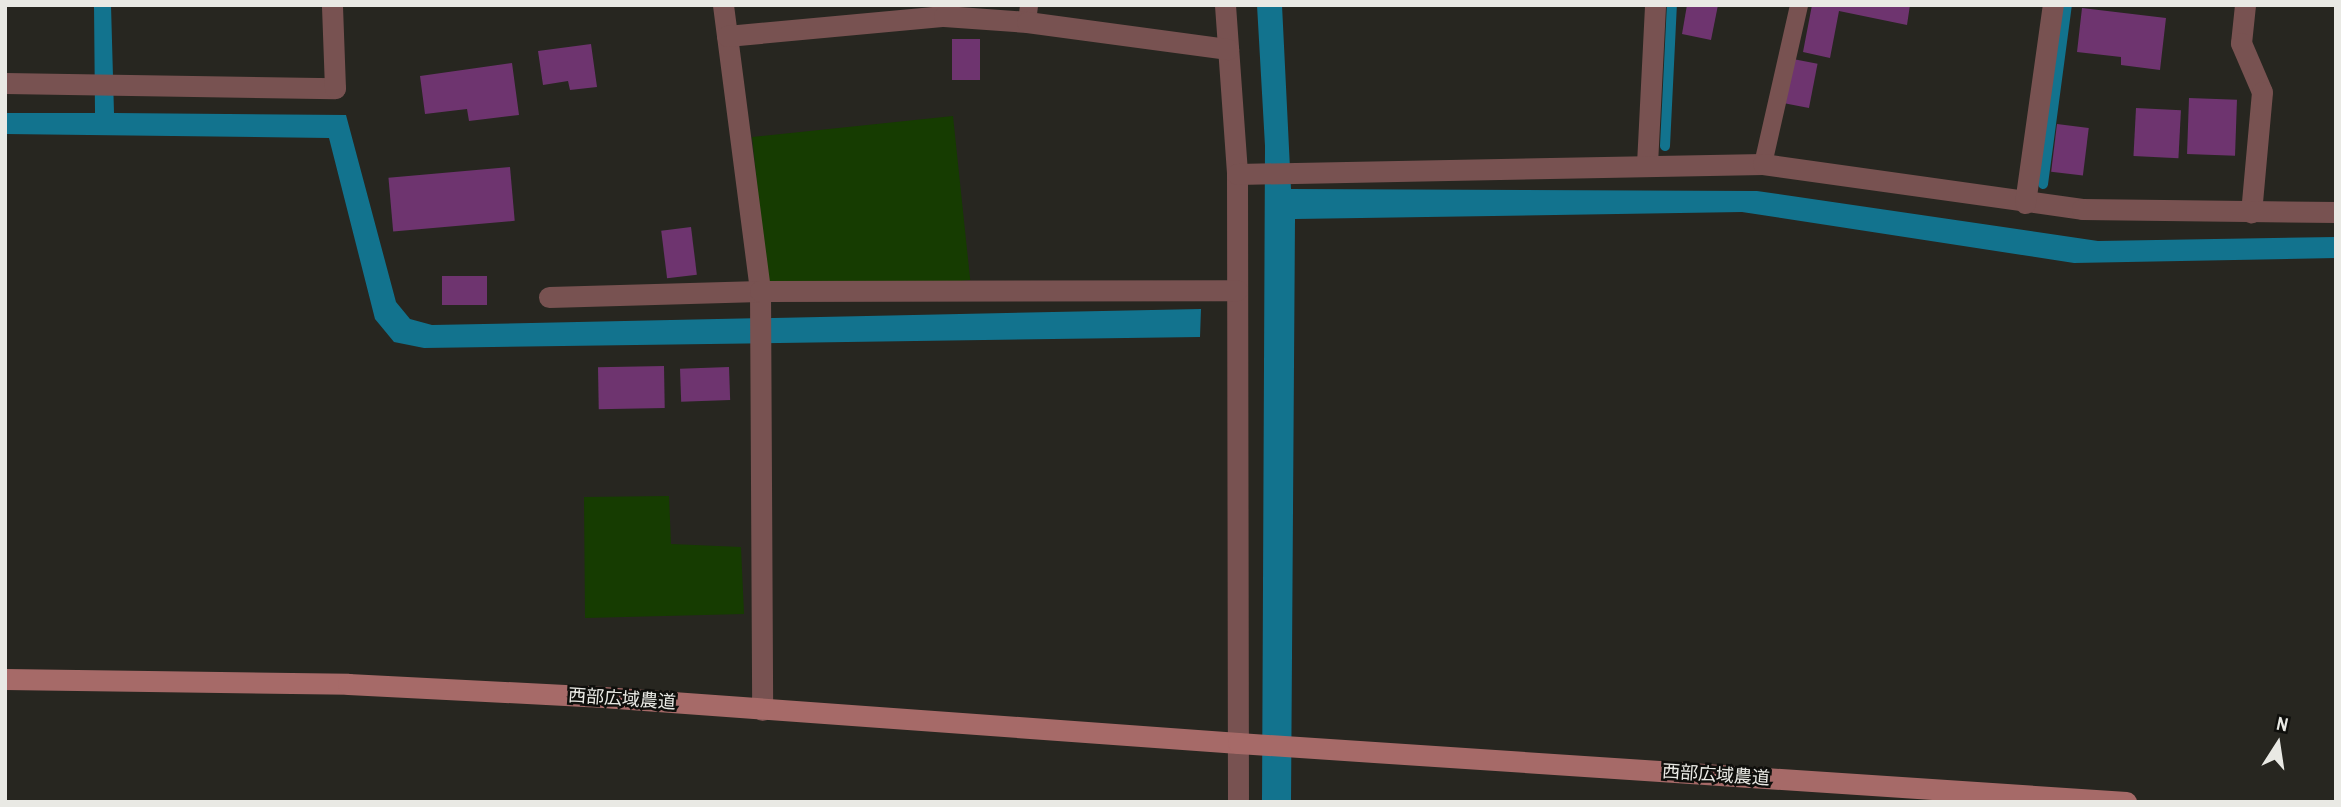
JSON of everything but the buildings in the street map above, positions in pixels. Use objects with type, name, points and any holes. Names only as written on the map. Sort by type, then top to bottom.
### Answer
[{"type":"street","points":[[5,83],[335,88],[332,5]]},
{"type":"street","points":[[723,5],[760,299],[762,710]]},
{"type":"street","points":[[1225,5],[1228,49],[1245,173],[1237,290],[1238,802]]},
{"type":"street","points":[[1647,164],[1655,5]]},
{"type":"street","points":[[2025,203],[2053,5]]},
{"type":"street","points":[[2245,5],[2241,43],[2262,92],[2251,212]]},
{"type":"street","points":[[727,36],[944,16],[1028,14],[1228,49]]},
{"type":"street","points":[[1245,173],[1763,164],[2082,209],[2336,212]]},
{"type":"street","points":[[549,297],[760,299],[1237,290]]},
{"type":"street","name":"西部広域農道","points":[[5,679],[348,684],[589,696],[1307,748],[2126,802]]},
{"type":"lane","points":[[1763,164],[1800,5]]},
{"type":"green space","points":[[953,116],[970,280],[769,301],[752,137]]},
{"type":"green space","points":[[669,496],[671,544],[741,547],[744,614],[585,618],[584,497]]},
{"type":"water","points":[[94,5],[111,5],[114,113],[346,115],[396,302],[410,319],[432,325],[1201,309],[1200,337],[424,348],[394,342],[375,319],[329,138],[5,134],[5,113],[95,113]]},
{"type":"water","points":[[1257,5],[1282,5],[1291,189],[1757,191],[2098,241],[2336,237],[2336,258],[2074,263],[1742,212],[1295,219],[1291,802],[1262,802],[1265,146]]},
{"type":"waterway","points":[[1665,146],[1672,5]]},
{"type":"waterway","points":[[2043,184],[2067,5]]}]
